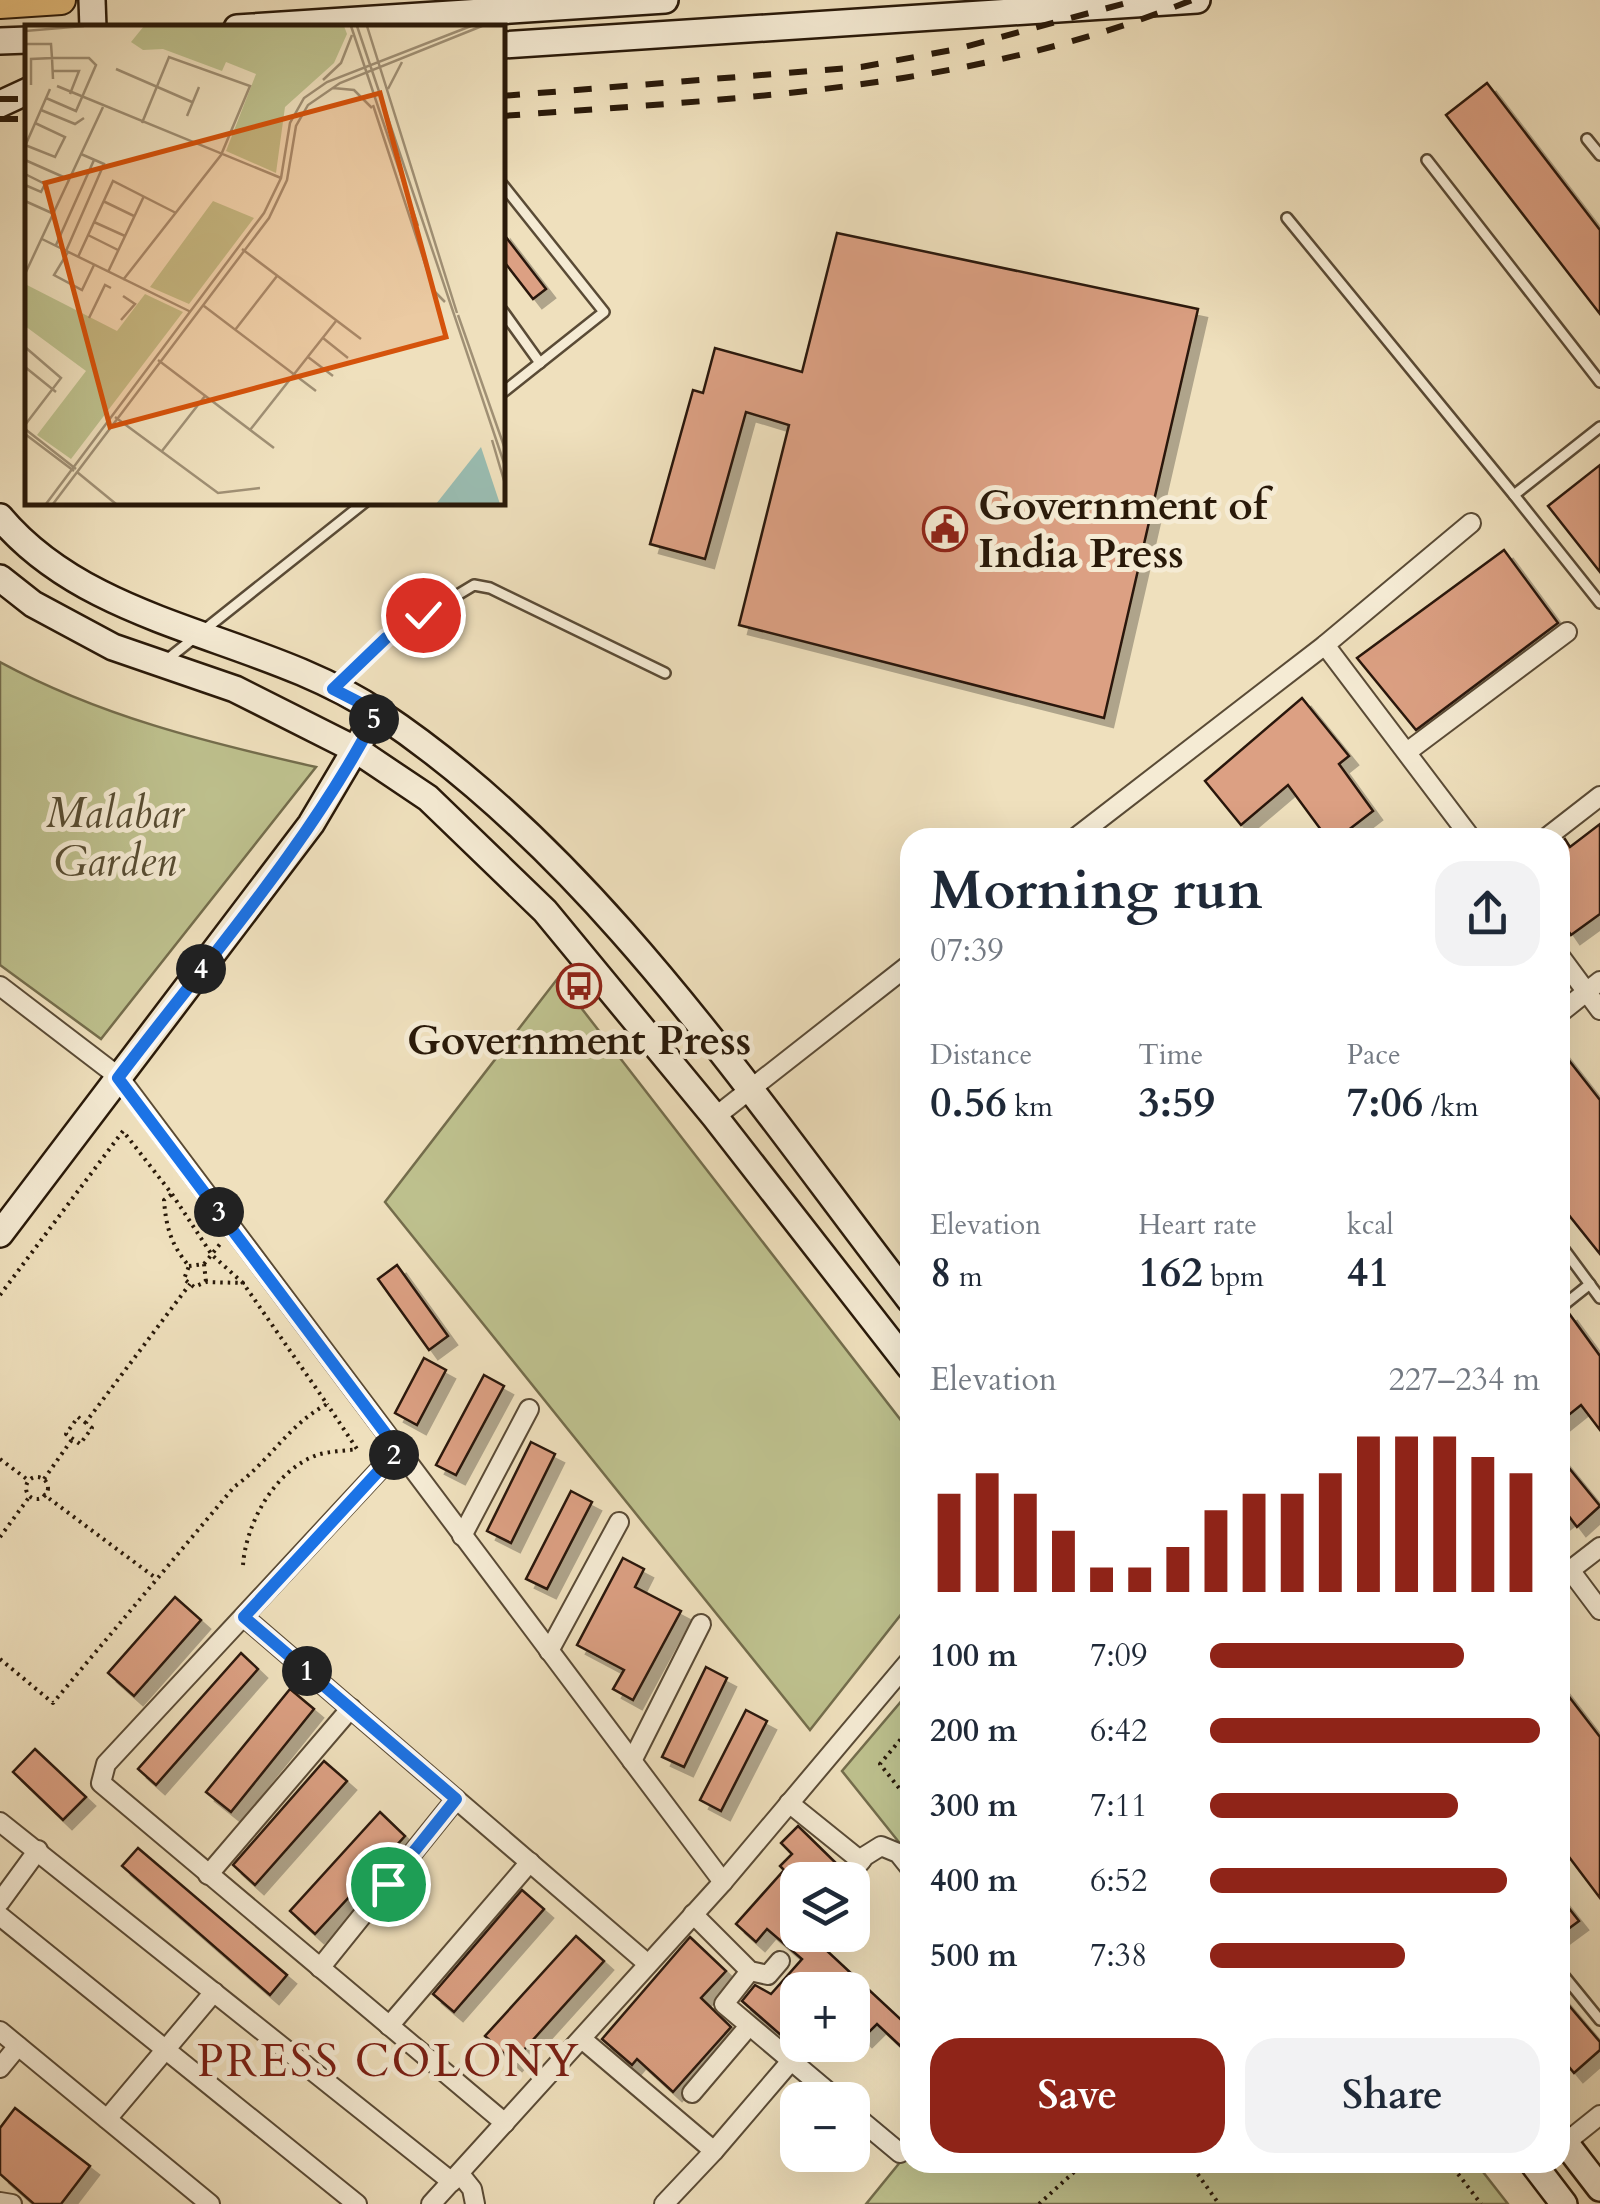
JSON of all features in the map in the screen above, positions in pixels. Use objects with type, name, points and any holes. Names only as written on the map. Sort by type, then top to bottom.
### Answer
[{"type":"main road","points":[[0,4],[61,0]]},
{"type":"main road","points":[[92,0],[94,25]]},
{"type":"main road","points":[[282,25],[664,0]]},
{"type":"main road","points":[[505,45],[1197,0]]},
{"type":"main road","points":[[0,104],[25,92]]},
{"type":"main road","points":[[0,517],[61,573],[201,633],[258,652],[333,689],[378,712],[452,768],[585,886],[900,1287]]},
{"type":"main road","points":[[0,578],[33,604],[97,638],[236,690],[358,750],[428,798],[545,911],[716,1117],[900,1354]]},
{"type":"main road","points":[[0,1234],[310,824],[378,712]]},
{"type":"main road","points":[[1570,2152],[1600,2188]]},
{"type":"main road","points":[[1542,2173],[1564,2204]]},
{"type":"street","points":[[1088,828],[1326,644],[1471,524]]},
{"type":"street","points":[[1407,752],[1568,632]]},
{"type":"street","points":[[1326,644],[1464,828]]},
{"type":"street","points":[[1559,828],[1600,796]]},
{"type":"street","points":[[1570,965],[1593,987],[1600,1010]]},
{"type":"street","points":[[716,1117],[900,972]]},
{"type":"street","points":[[0,986],[118,1078],[722,1882]]},
{"type":"street","points":[[1570,1005],[1593,987]]},
{"type":"street","points":[[462,1536],[529,1409]]},
{"type":"street","points":[[398,1450],[101,1772],[106,1790],[505,2124]]},
{"type":"street","points":[[549,1651],[619,1522]]},
{"type":"street","points":[[1570,1570],[1600,1547]]},
{"type":"street","points":[[1570,1579],[1600,1610]]},
{"type":"street","points":[[244,1617],[648,1964]]},
{"type":"street","points":[[632,1761],[700,1624]]},
{"type":"street","points":[[431,2204],[722,1882],[900,1672]]},
{"type":"street","points":[[208,1875],[350,1708]]},
{"type":"street","points":[[320,1968],[456,1799]]},
{"type":"street","points":[[788,1804],[861,1860],[872,1850],[890,1847],[900,1858]]},
{"type":"street","points":[[0,1822],[472,2189],[475,2204]]},
{"type":"street","points":[[0,1902],[38,1850]]},
{"type":"street","points":[[390,2026],[530,1862]]},
{"type":"street","points":[[693,1914],[750,1971],[768,1974],[780,1961]]},
{"type":"street","points":[[0,1916],[357,2204]]},
{"type":"street","points":[[750,1971],[724,2004],[780,2051]]},
{"type":"street","points":[[107,2119],[214,1992]]},
{"type":"street","points":[[692,2093],[749,2026]]},
{"type":"street","points":[[0,2031],[203,2202]]},
{"type":"street","points":[[582,2038],[714,2152]]},
{"type":"street","points":[[0,2068],[18,2046]]},
{"type":"street","points":[[664,2204],[791,2062]]},
{"type":"street","points":[[793,2062],[817,2082]]},
{"type":"street","points":[[1570,2136],[1600,2115]]},
{"type":"street","points":[[870,2127],[900,2152]]},
{"type":"street","points":[[0,2202],[12,2204]]},
{"type":"lane","points":[[1587,140],[1600,155]]},
{"type":"lane","points":[[1427,160],[1600,382]]},
{"type":"lane","points":[[505,188],[604,312],[505,392]]},
{"type":"lane","points":[[1287,218],[1600,603]]},
{"type":"lane","points":[[505,314],[540,363]]},
{"type":"lane","points":[[1514,495],[1600,427]]},
{"type":"lane","points":[[162,664],[361,505]]},
{"type":"lane","points":[[333,689],[386,638],[474,585],[490,588],[664,674]]},
{"type":"lane","points":[[1570,1257],[1600,1298]]},
{"type":"lane","points":[[1570,1300],[1590,1284]]},
{"type":"lane","points":[[1570,1983],[1600,2020]]},
{"type":"path","points":[[0,1295],[123,1131],[172,1194],[212,1256],[243,1283],[357,1449],[315,1455],[266,1495],[244,1546],[243,1565]]},
{"type":"path","points":[[172,1194],[164,1200],[170,1241],[189,1266]]},
{"type":"path","points":[[190,1284],[184,1272],[212,1256]]},
{"type":"path","points":[[204,1264],[206,1282]]},
{"type":"path","points":[[190,1284],[243,1283]]},
{"type":"path","points":[[86,1423],[190,1284]]},
{"type":"path","points":[[0,1658],[53,1702],[234,1487],[265,1464],[302,1418],[327,1404]]},
{"type":"path","points":[[78,1417],[86,1423],[92,1428],[80,1444],[66,1434],[78,1417]]},
{"type":"path","points":[[43,1480],[72,1438]]},
{"type":"path","points":[[0,1459],[30,1482]]},
{"type":"path","points":[[36,1474],[43,1480],[50,1486],[38,1502],[23,1489],[36,1474]]},
{"type":"path","points":[[43,1494],[157,1579]]},
{"type":"path","points":[[0,1537],[30,1496]]},
{"type":"path","points":[[900,1740],[880,1764],[900,1789]]},
{"type":"path","points":[[1039,2204],[1073,2173]]},
{"type":"path","points":[[1197,2173],[1219,2204]]},
{"type":"path","points":[[1457,2173],[1481,2204]]},
{"type":"green space","name":"Malabar Garden","points":[[0,662],[115,712],[194,737],[316,767],[101,1039],[0,965]]},
{"type":"green space","points":[[558,978],[900,1419],[900,1616],[810,1730],[385,1202]]},
{"type":"green space","points":[[900,1703],[900,1844],[842,1771]]},
{"type":"green space","points":[[900,2162],[900,2173],[1484,2173],[1508,2204],[866,2204]]},
{"type":"building","points":[[1487,83],[1600,230],[1600,314],[1446,115]]},
{"type":"building","points":[[837,233],[1198,309],[1104,718],[739,625],[789,425],[746,412],[705,559],[650,544],[693,390],[703,393],[715,348],[802,372]]},
{"type":"building","points":[[505,236],[546,289],[533,299],[505,263]]},
{"type":"building","points":[[1600,465],[1600,572],[1548,506]]},
{"type":"building","points":[[1504,550],[1558,623],[1416,730],[1357,658]]},
{"type":"building","points":[[1302,698],[1349,756],[1339,764],[1373,811],[1351,828],[1320,828],[1288,785],[1241,825],[1205,781]]},
{"type":"building","points":[[1600,824],[1600,914],[1571,935],[1570,934],[1570,847]]},
{"type":"building","points":[[1570,1062],[1600,1100],[1600,1254],[1570,1216]]},
{"type":"building","points":[[397,1265],[448,1336],[429,1350],[378,1279]]},
{"type":"building","points":[[1570,1315],[1600,1356],[1600,1430],[1581,1405],[1570,1414]]},
{"type":"building","points":[[424,1358],[446,1370],[417,1425],[395,1413]]},
{"type":"building","points":[[484,1375],[504,1386],[456,1475],[436,1465]]},
{"type":"building","points":[[531,1442],[555,1454],[511,1543],[487,1531]]},
{"type":"building","points":[[1570,1469],[1600,1506],[1577,1527],[1570,1518]]},
{"type":"building","points":[[571,1491],[592,1502],[547,1589],[526,1579]]},
{"type":"building","points":[[623,1558],[644,1569],[635,1587],[681,1611],[633,1700],[613,1689],[624,1670],[577,1645]]},
{"type":"building","points":[[175,1597],[201,1620],[134,1696],[108,1673]]},
{"type":"building","points":[[241,1653],[258,1669],[156,1785],[138,1769]]},
{"type":"building","points":[[706,1667],[727,1678],[684,1767],[662,1757]]},
{"type":"building","points":[[290,1689],[314,1709],[231,1812],[206,1792]]},
{"type":"building","points":[[1570,1698],[1600,1737],[1600,1898],[1570,1858]]},
{"type":"building","points":[[746,1710],[767,1721],[721,1811],[700,1800]]},
{"type":"building","points":[[35,1749],[86,1797],[63,1820],[13,1772]]},
{"type":"building","points":[[324,1761],[347,1781],[255,1885],[233,1865]]},
{"type":"building","points":[[380,1812],[405,1836],[315,1934],[290,1911]]},
{"type":"building","points":[[798,1826],[835,1862],[784,1862],[792,1854],[781,1843]]},
{"type":"building","points":[[138,1848],[287,1975],[270,1995],[122,1866]]},
{"type":"building","points":[[780,1874],[780,1940],[767,1929],[756,1942],[736,1924]]},
{"type":"building","points":[[522,1890],[544,1909],[454,2012],[433,1994]]},
{"type":"building","points":[[1570,1910],[1579,1921],[1570,1928]]},
{"type":"building","points":[[576,1936],[604,1961],[513,2062],[485,2036]]},
{"type":"building","points":[[690,1937],[726,1971],[701,1998],[731,2027],[673,2092],[637,2059],[632,2065],[602,2039]]},
{"type":"building","points":[[794,1952],[828,1952],[850,1972],[790,1972],[802,1959]]},
{"type":"building","points":[[780,1984],[780,2034],[742,2001],[755,1985],[771,1994]]},
{"type":"building","points":[[870,1991],[900,2019],[900,2046],[877,2024],[870,2031]]},
{"type":"building","points":[[1570,2007],[1600,2042],[1600,2050],[1574,2073],[1570,2068]]},
{"type":"building","points":[[15,2108],[90,2166],[61,2204],[34,2204],[0,2174],[0,2128]]},
{"type":"railway","points":[[505,96],[861,67],[957,49],[1137,0]]},
{"type":"railway","points":[[505,116],[766,95],[938,72],[1108,30],[1192,0]]},
{"type":"railway","points":[[0,99],[25,99]]},
{"type":"railway","points":[[0,119],[25,119]]},
{"type":"place","name":"Government of India Press","points":[[945,529]]},
{"type":"place","name":"Government Press","points":[[579,986]]},
{"type":"district","name":"PRESS COLONY","points":[[389,2061]]},
{"type":"route","points":[[388,1884],[456,1799],[244,1617],[398,1450],[118,1078],[310,824],[358,750],[378,712],[333,689],[386,638],[423,615]]}]
